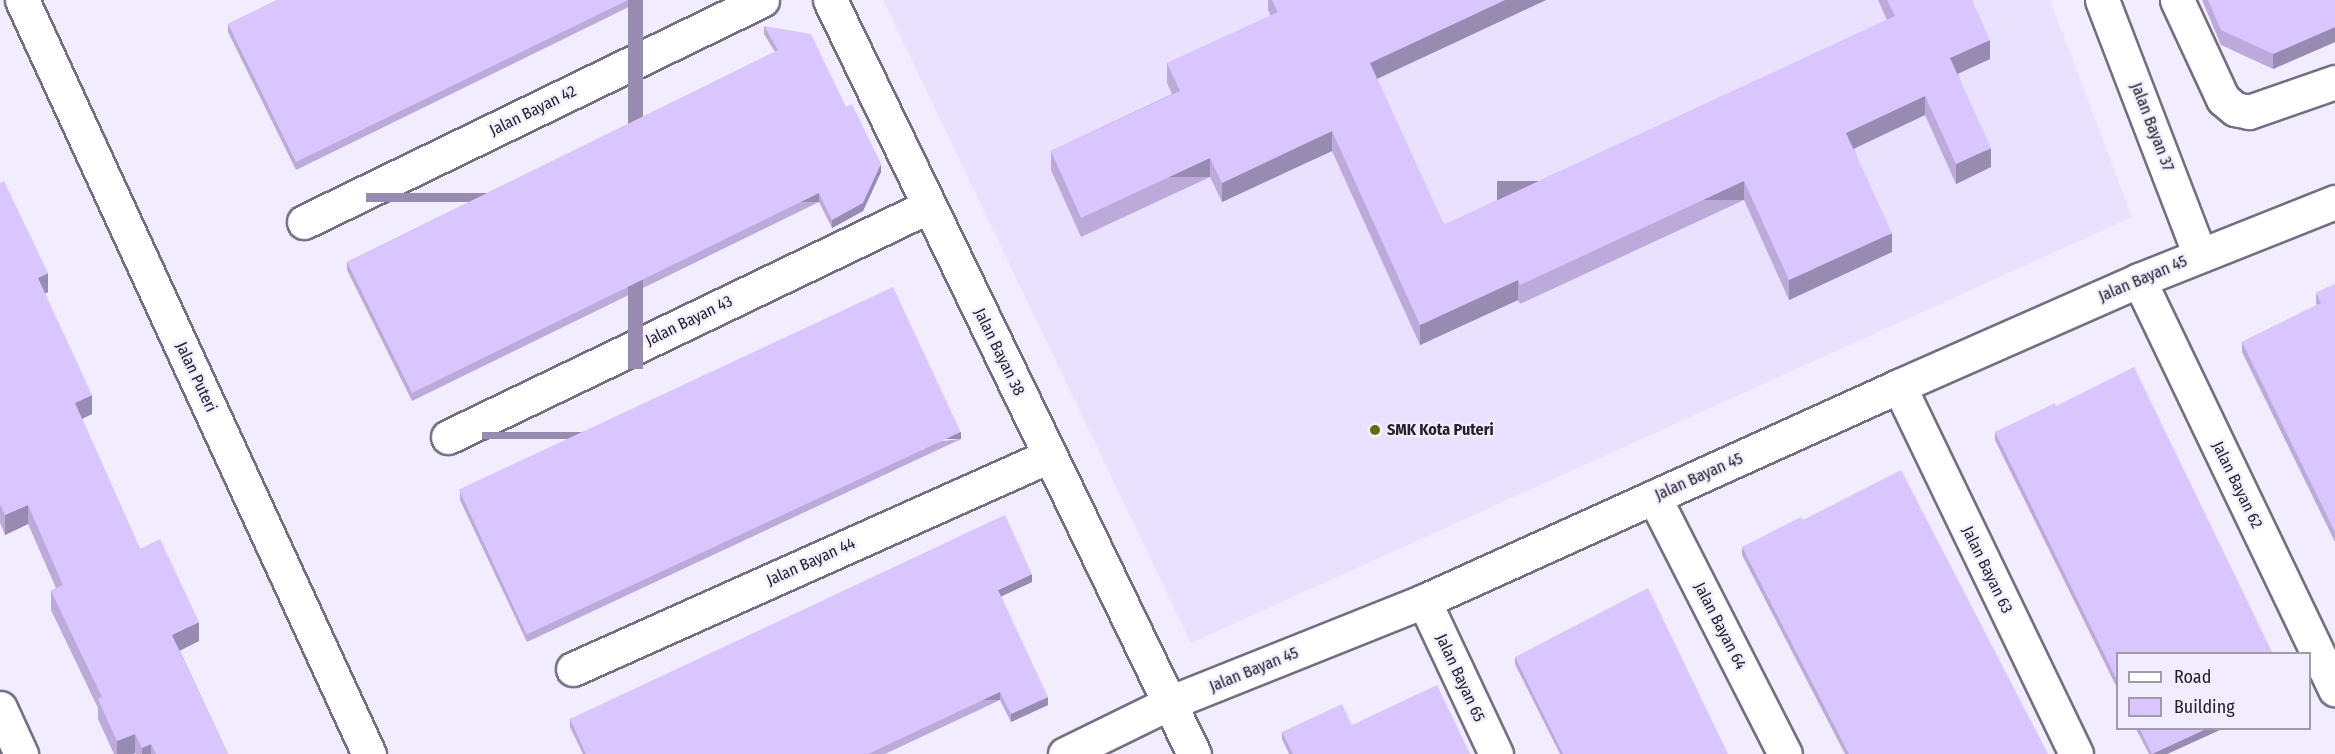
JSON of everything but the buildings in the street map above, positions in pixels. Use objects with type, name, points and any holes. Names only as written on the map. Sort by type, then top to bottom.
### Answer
[{"type":"street","name":"Jalan Puteri","points":[[22,0],[369,754]]},
{"type":"street","name":"Jalan Bayan 42","points":[[304,222],[762,0]]},
{"type":"street","name":"Jalan Bayan 38","points":[[830,0],[1194,754]]},
{"type":"street","name":"Jalan Bayan 37","points":[[2102,0],[2200,255]]},
{"type":"street","points":[[2177,0],[2223,99],[2235,109],[2249,112],[2335,82]]},
{"type":"street","name":"Jalan Bayan 45","points":[[1065,754],[1169,704],[1424,601],[2139,280],[2335,202]]},
{"type":"street","name":"Jalan Bayan 43","points":[[448,436],[929,206]]},
{"type":"street","name":"Jalan Bayan 62","points":[[2139,280],[2335,690]]},
{"type":"street","name":"Jalan Bayan 63","points":[[1899,386],[2076,754]]},
{"type":"street","name":"Jalan Bayan 44","points":[[573,669],[1049,456]]},
{"type":"street","name":"Jalan Bayan 64","points":[[1654,497],[1785,754]]},
{"type":"street","name":"Jalan Bayan 65","points":[[1424,601],[1496,754]]},
{"type":"street","points":[[0,708],[21,754]]},
{"type":"shaded area","name":"SMK Kota Puteri","points":[[883,0],[2050,0],[2132,217],[1191,643]]},
{"type":"place","name":"SMK Kota Puteri","points":[[1375,430]]}]
